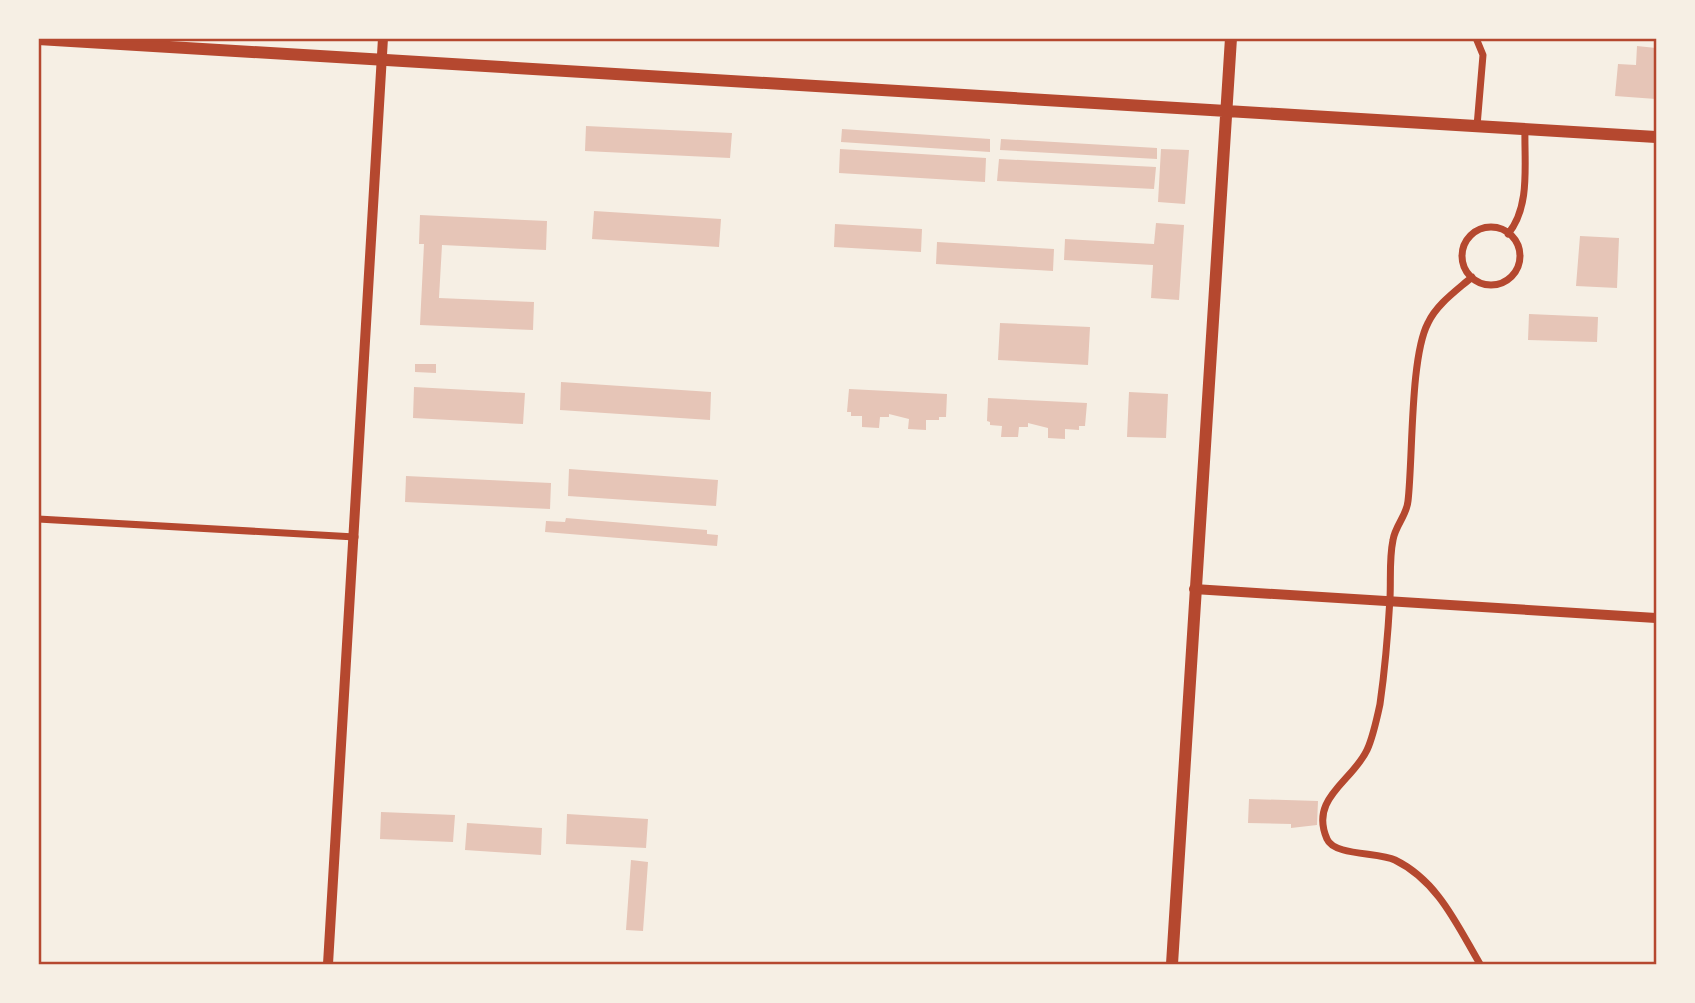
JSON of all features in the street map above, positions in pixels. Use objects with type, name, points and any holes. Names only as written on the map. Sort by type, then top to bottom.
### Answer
[{"type":"main road","points":[[1172,964],[1231,38]]},
{"type":"main road","points":[[38,39],[1657,137]]},
{"type":"street","points":[[328,964],[383,38]]},
{"type":"street","points":[[1476,38],[1482,55],[1477,126]]},
{"type":"street","points":[[1508,234],[1519,220],[1522,206],[1525,129]]},
{"type":"street","points":[[1483,228],[1494,228],[1508,234],[1519,248],[1520,259],[1510,278],[1488,285],[1472,277],[1463,264],[1466,242],[1483,228]]},
{"type":"street","points":[[1472,277],[1445,300],[1427,323],[1419,349],[1408,506],[1392,542],[1390,601],[1380,705],[1368,749],[1353,773],[1330,793],[1324,807],[1322,825],[1328,842],[1336,848],[1391,858],[1415,870],[1441,898],[1480,964]]},
{"type":"street","points":[[38,519],[355,537]]},
{"type":"street","points":[[1194,589],[1657,618]]},
{"type":"building","points":[[1637,46],[1656,48],[1656,99],[1615,96],[1618,64],[1636,65]]},
{"type":"building","points":[[586,126],[732,133],[730,158],[585,151]]},
{"type":"building","points":[[842,129],[990,139],[990,152],[841,142]]},
{"type":"building","points":[[1001,139],[1157,148],[1157,159],[1000,150]]},
{"type":"building","points":[[840,149],[986,158],[985,182],[839,173]]},
{"type":"building","points":[[1161,149],[1189,150],[1185,204],[1158,202]]},
{"type":"building","points":[[999,159],[1156,167],[1154,189],[997,181]]},
{"type":"building","points":[[594,211],[721,219],[719,247],[592,239]]},
{"type":"building","points":[[420,215],[547,221],[546,250],[442,245],[439,298],[534,302],[533,330],[420,325],[424,244],[419,244]]},
{"type":"building","points":[[1156,223],[1184,225],[1179,300],[1151,298],[1153,265],[1064,260],[1065,239],[1154,244]]},
{"type":"building","points":[[835,224],[922,229],[921,252],[834,247]]},
{"type":"building","points":[[1580,236],[1619,238],[1617,288],[1576,286]]},
{"type":"building","points":[[937,242],[1054,249],[1053,271],[936,264]]},
{"type":"building","points":[[1529,314],[1598,317],[1597,342],[1528,340]]},
{"type":"building","points":[[1000,323],[1090,327],[1088,365],[998,360]]},
{"type":"building","points":[[415,364],[436,364],[436,373],[415,372]]},
{"type":"building","points":[[561,382],[711,392],[710,420],[560,410]]},
{"type":"building","points":[[414,387],[525,393],[523,424],[413,418]]},
{"type":"building","points":[[849,389],[947,394],[946,417],[926,420],[926,430],[908,429],[909,419],[889,414],[889,417],[880,417],[879,428],[862,427],[862,416],[851,416],[851,412],[847,412]]},
{"type":"building","points":[[1129,392],[1168,394],[1166,438],[1127,437]]},
{"type":"building","points":[[988,398],[1087,403],[1085,426],[1079,426],[1079,430],[1065,429],[1065,439],[1048,438],[1048,428],[1028,423],[1028,427],[1019,427],[1018,437],[1001,437],[1002,426],[990,425],[987,421]]},
{"type":"building","points":[[569,469],[718,480],[716,506],[568,496]]},
{"type":"building","points":[[406,476],[551,483],[550,509],[405,502]]},
{"type":"building","points":[[566,518],[707,530],[707,534],[718,535],[717,546],[545,532],[546,521],[565,522]]},
{"type":"building","points":[[1249,799],[1318,801],[1317,825],[1291,828],[1291,824],[1248,823]]},
{"type":"building","points":[[381,812],[455,815],[453,842],[380,839]]},
{"type":"building","points":[[567,814],[648,819],[646,848],[566,844]]},
{"type":"building","points":[[467,823],[542,828],[541,855],[465,850]]},
{"type":"building","points":[[631,860],[648,862],[643,931],[626,930]]}]
